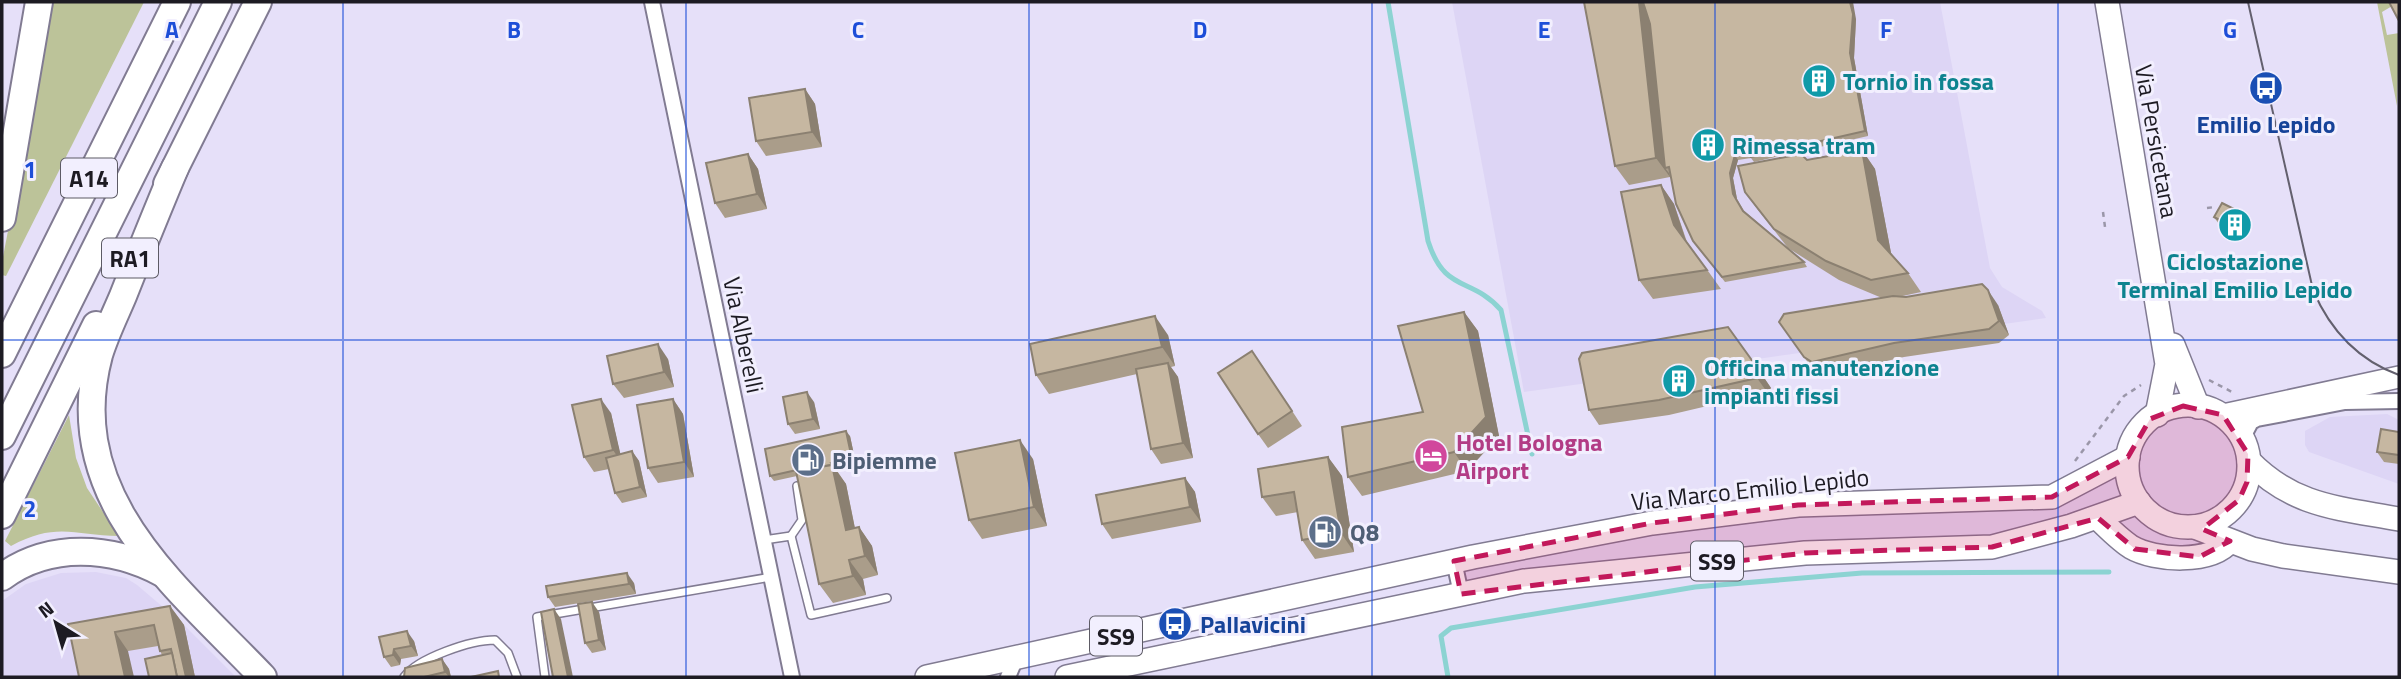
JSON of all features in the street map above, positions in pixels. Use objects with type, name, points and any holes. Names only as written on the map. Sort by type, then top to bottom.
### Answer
[{"type":"highway","points":[[2,218],[39,2]]},
{"type":"highway","name":"A14","points":[[2,354],[177,2]]},
{"type":"highway","name":"A14","points":[[2,436],[218,2]]},
{"type":"highway","name":"RA1","points":[[2,514],[258,2]]},
{"type":"highway","points":[[2,165],[30,48]]},
{"type":"highway","points":[[175,168],[100,353],[92,414],[95,452],[107,493],[126,525],[167,576],[261,676]]},
{"type":"highway","points":[[2,577],[39,558],[84,551],[119,555],[167,576]]},
{"type":"main road","name":"Via Persicetana","points":[[2107,2],[2167,364],[2157,415]]},
{"type":"main road","name":"Via Persicetana","points":[[2156,289],[2177,362],[2198,407]]},
{"type":"main road","points":[[2399,377],[2223,415],[2198,407],[2171,408],[2141,428],[2128,457],[2129,479],[2139,502],[2162,522],[2195,527],[2230,541],[2283,556],[2399,572]]},
{"type":"main road","points":[[2195,527],[2213,522],[2231,509],[2247,482],[2249,461],[2242,439],[2223,415]]},
{"type":"main road","name":"Via Marco Emilio Lepido","points":[[927,677],[1015,671],[1454,561],[1652,523],[1751,510],[1885,501],[1994,501],[2052,496],[2128,457]]},
{"type":"main road","points":[[2249,461],[2266,479],[2320,506],[2399,519]]},
{"type":"main road","name":"SS9","points":[[1068,677],[1524,580],[1805,553],[1992,547],[2098,518],[2139,502]]},
{"type":"main road","points":[[2098,518],[2130,546],[2159,555],[2199,556],[2221,549],[2230,541]]},
{"type":"street","name":"Via Alberelli","points":[[652,2],[792,677]]},
{"type":"street","points":[[2242,439],[2251,422],[2256,419],[2345,402],[2399,401]]},
{"type":"street","points":[[1454,561],[1461,594]]},
{"type":"lane","points":[[764,540],[791,536],[802,520],[797,486]]},
{"type":"lane","points":[[791,536],[811,615],[887,598]]},
{"type":"lane","points":[[545,677],[537,617],[771,577]]},
{"type":"lane","points":[[404,677],[412,666],[480,640],[495,640],[508,653],[517,677]]},
{"type":"path","points":[[2207,208],[2215,207]]},
{"type":"path","points":[[2103,212],[2105,227]]},
{"type":"path","points":[[2204,379],[2236,395],[2249,409]]},
{"type":"path","points":[[2071,466],[2108,415],[2124,397],[2144,383]]},
{"type":"highlighted area","points":[[2183,406],[2223,415],[2248,454],[2247,482],[2239,500],[2202,529],[2230,541],[2199,557],[2135,549],[2098,518],[1992,547],[1805,553],[1461,594],[1454,561],[1652,523],[1798,505],[2052,497],[2128,457],[2150,419]]},
{"type":"shaded area","points":[[1452,2],[1940,2],[1990,268],[2002,287],[2042,311],[2046,318],[1524,392]]},
{"type":"shaded area","points":[[2387,414],[2399,420],[2399,484],[2309,452],[2305,445],[2305,431],[2330,417]]},
{"type":"shaded area","points":[[96,572],[126,578],[137,585],[184,625],[236,677],[2,677],[2,601],[26,584],[61,573]]},
{"type":"green space","points":[[52,2],[144,2],[6,276],[2,275],[2,262]]},
{"type":"green space","points":[[2377,2],[2399,2],[2382,12],[2387,35],[2399,33],[2397,106]]},
{"type":"green space","points":[[69,415],[76,458],[87,488],[119,536],[54,532],[27,538],[11,546],[5,541]]},
{"type":"building","points":[[1584,2],[1639,2],[1656,158],[1615,166]]},
{"type":"building","name":"Rimessa tram","points":[[1643,2],[1850,2],[1853,14],[1850,53],[1865,131],[1751,157],[1752,152],[1735,155],[1730,173],[1733,194],[1743,211],[1804,262],[1722,277],[1693,241],[1676,204],[1669,167],[1665,168],[1650,24]]},
{"type":"building","points":[[2389,2],[2399,2],[2398,19]]},
{"type":"building","points":[[805,89],[812,132],[756,141],[749,98]]},
{"type":"building","points":[[1862,150],[1878,240],[1908,273],[1871,280],[1826,261],[1774,229],[1745,192],[1738,166],[1801,154],[1807,160]]},
{"type":"building","points":[[748,154],[757,194],[715,203],[706,163]]},
{"type":"building","points":[[1661,185],[1674,225],[1707,270],[1639,280],[1621,192]]},
{"type":"building","points":[[2222,203],[2242,213],[2234,228],[2214,217]]},
{"type":"building","points":[[1982,284],[1988,290],[1999,321],[1989,329],[1894,343],[1812,362],[1804,357],[1779,322],[1784,314]]},
{"type":"building","points":[[1464,312],[1486,417],[1454,452],[1348,477],[1342,427],[1423,412],[1398,326]]},
{"type":"building","points":[[1155,316],[1162,347],[1036,375],[1030,344]]},
{"type":"building","name":"Officina manutenzione impianti fissi","points":[[1728,327],[1761,373],[1757,378],[1659,400],[1589,410],[1579,359],[1582,353]]},
{"type":"building","points":[[658,344],[664,372],[613,384],[607,356]]},
{"type":"building","points":[[1252,351],[1292,411],[1258,434],[1218,373]]},
{"type":"building","points":[[1168,363],[1183,443],[1151,449],[1136,369]]},
{"type":"building","points":[[807,392],[813,419],[788,424],[783,397]]},
{"type":"building","points":[[601,399],[613,450],[584,457],[572,405]]},
{"type":"building","points":[[673,399],[684,462],[648,468],[637,405]]},
{"type":"building","points":[[2381,429],[2399,432],[2399,455],[2377,452]]},
{"type":"building","points":[[846,431],[852,459],[770,476],[765,449]]},
{"type":"building","points":[[1020,440],[1034,507],[969,520],[955,453]]},
{"type":"building","points":[[632,451],[640,487],[615,493],[606,458]]},
{"type":"building","points":[[1328,457],[1341,533],[1302,540],[1294,492],[1262,497],[1258,469]]},
{"type":"building","points":[[832,465],[846,530],[859,527],[865,556],[849,560],[853,576],[819,584],[796,471]]},
{"type":"building","points":[[1185,478],[1190,507],[1102,524],[1096,495]]},
{"type":"building","points":[[627,573],[629,584],[548,597],[546,586]]},
{"type":"building","points":[[592,602],[599,640],[585,643],[578,604]]},
{"type":"building","points":[[170,606],[186,677],[177,677],[171,649],[160,651],[154,625],[115,632],[125,677],[79,677],[68,624]]},
{"type":"building","points":[[554,609],[568,677],[553,677],[541,612]]},
{"type":"building","points":[[407,631],[411,646],[394,649],[393,655],[384,657],[379,637]]},
{"type":"building","points":[[172,653],[177,677],[149,677],[145,659]]},
{"type":"building","points":[[442,659],[445,672],[424,677],[404,677],[405,668]]},
{"type":"building","points":[[498,671],[499,677],[471,677]]},
{"type":"waterway","points":[[1388,2],[1428,241],[1442,269],[1460,283],[1490,299],[1501,310],[1532,454]]},
{"type":"waterway","points":[[1448,677],[1441,636],[1451,628],[1695,587],[1862,573],[2109,572]]},
{"type":"tram line","points":[[2248,2],[2313,290],[2328,318],[2347,342],[2371,361],[2399,375]]},
{"type":"place","name":"Tornio in fossa","points":[[1819,81]]},
{"type":"place","name":"Emilio Lepido","points":[[2266,88]]},
{"type":"place","name":"Rimessa tram","points":[[1708,145]]},
{"type":"place","name":"Ciclostazione Terminal Emilio Lepido","points":[[2235,225]]},
{"type":"place","name":"Officina manutenzione impianti fissi","points":[[1679,381]]},
{"type":"place","name":"Hotel Bologna Airport","points":[[1431,456]]},
{"type":"place","name":"Bipiemme","points":[[808,460]]},
{"type":"place","name":"Q8","points":[[1325,532]]},
{"type":"place","name":"Pallavicini","points":[[1175,624]]}]
